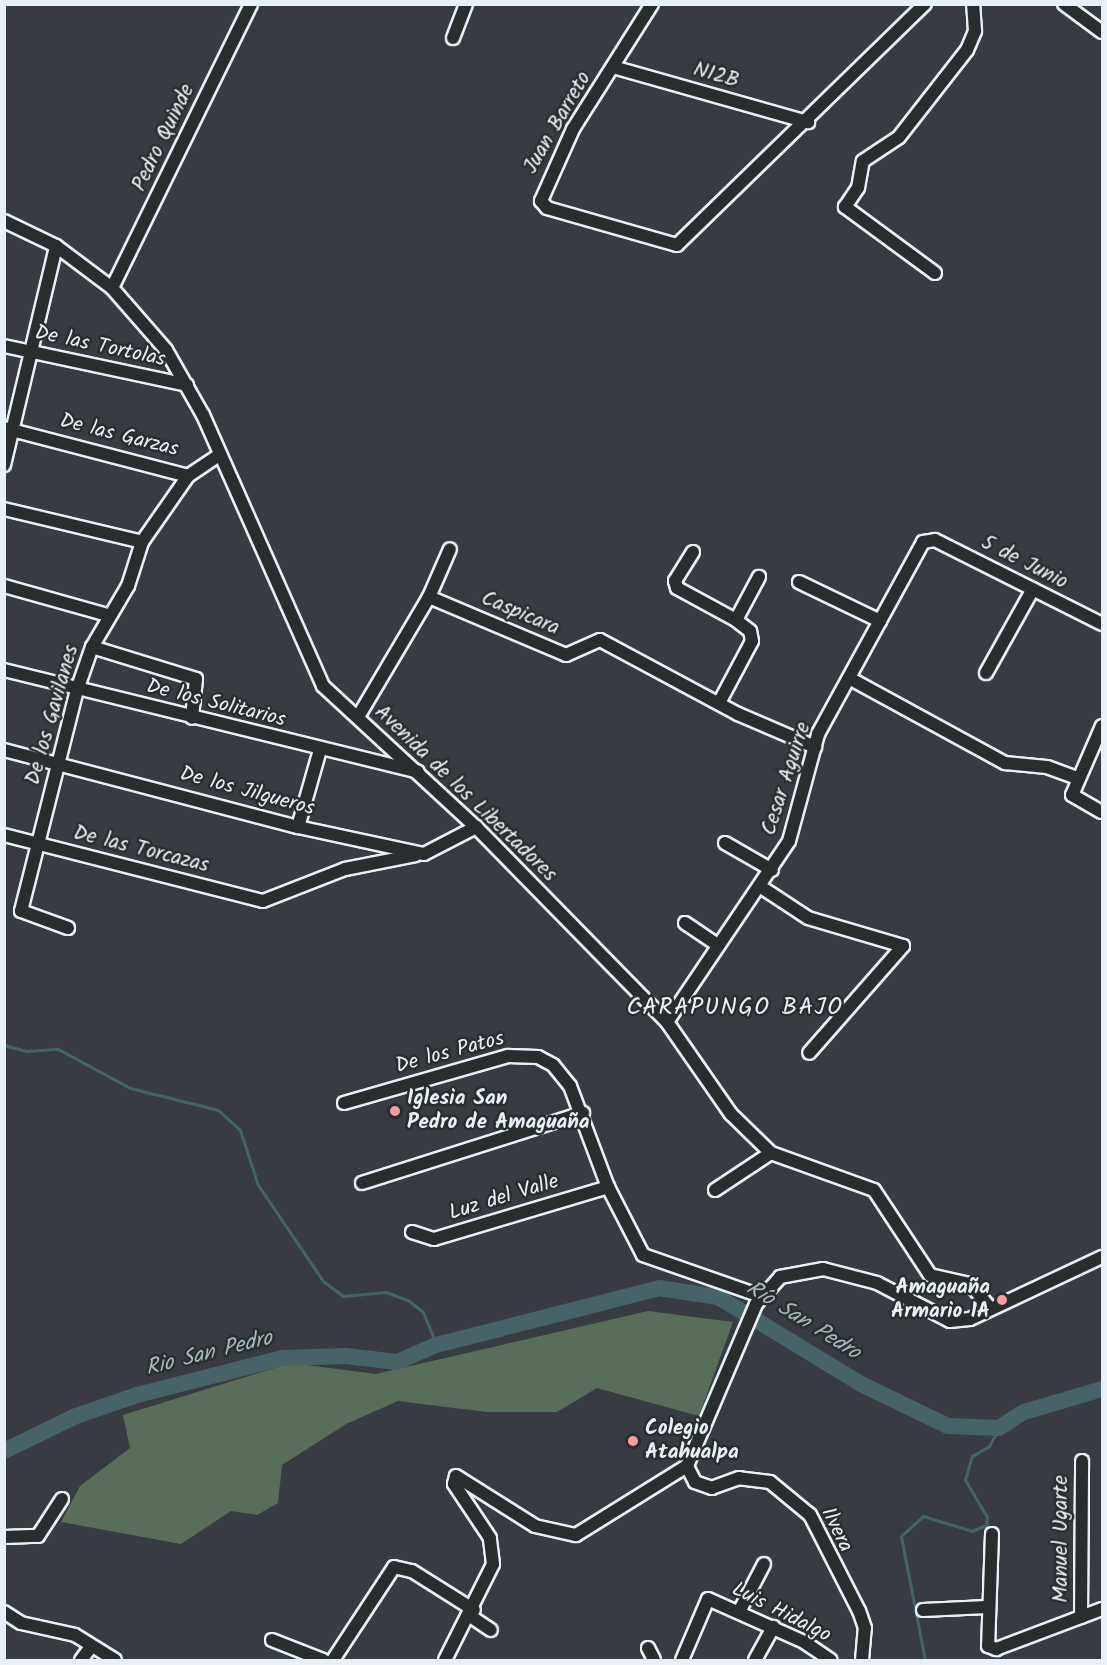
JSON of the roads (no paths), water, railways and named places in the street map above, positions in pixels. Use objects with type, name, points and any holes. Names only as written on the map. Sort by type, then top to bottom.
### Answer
[{"type":"street","name":"Pedro Quinde","points":[[112,288],[252,4]]},
{"type":"street","points":[[453,38],[466,4]]},
{"type":"street","name":"Juan Barreto","points":[[652,4],[573,129],[541,194],[547,208],[677,245],[808,122]]},
{"type":"street","points":[[808,122],[925,4]]},
{"type":"street","points":[[936,273],[845,207],[858,188],[863,161],[899,137],[967,50],[975,32],[974,4]]},
{"type":"street","points":[[1064,4],[1102,32]]},
{"type":"street","name":"N12B","points":[[613,67],[808,122]]},
{"type":"street","name":"Avenida de los Libertadores","points":[[4,221],[56,246],[112,288],[166,350],[187,385],[218,456],[280,578],[324,686],[476,827],[666,1022],[719,1098],[771,1153],[874,1190],[930,1275],[970,1284],[990,1308]]},
{"type":"street","points":[[4,465],[9,429],[31,352],[56,246]]},
{"type":"street","name":"De las Tortolas","points":[[4,346],[187,385]]},
{"type":"street","name":"De las Garzas","points":[[9,429],[188,476],[218,456]]},
{"type":"street","name":"De los Gavilanes","points":[[68,928],[23,916],[38,845],[77,690],[92,647],[108,615],[128,586],[142,542],[188,476]]},
{"type":"street","points":[[4,509],[142,542]]},
{"type":"street","name":"5 de Junio","points":[[928,540],[1102,624]]},
{"type":"street","name":"Cesar Aguirre","points":[[666,1022],[761,887],[789,841],[815,747],[880,621],[928,540]]},
{"type":"street","points":[[358,717],[429,597],[450,549]]},
{"type":"street","points":[[693,552],[675,581],[676,588],[736,620],[750,631],[752,641],[719,703]]},
{"type":"street","points":[[736,620],[759,577]]},
{"type":"street","points":[[799,582],[880,621]]},
{"type":"street","points":[[4,586],[108,615]]},
{"type":"street","points":[[986,673],[1033,589]]},
{"type":"street","name":"Caspicara","points":[[429,597],[566,655],[600,640],[719,703],[815,747]]},
{"type":"street","points":[[92,647],[196,679],[192,718]]},
{"type":"street","name":"De los Solitarios","points":[[4,670],[320,750],[419,772]]},
{"type":"street","points":[[849,678],[1005,763],[1047,767],[1078,778]]},
{"type":"street","points":[[1102,726],[1078,778],[1074,801],[1102,812]]},
{"type":"street","name":"De los Jilgueros","points":[[4,750],[59,762],[298,827],[424,854]]},
{"type":"street","points":[[298,827],[320,750]]},
{"type":"street","points":[[424,854],[476,827]]},
{"type":"street","name":"De las Torcazas","points":[[4,835],[269,900],[345,869],[424,854]]},
{"type":"street","points":[[725,843],[772,870]]},
{"type":"street","points":[[761,887],[808,918],[903,946],[809,1053]]},
{"type":"street","points":[[685,923],[718,945]]},
{"type":"street","name":"De los Patos","points":[[344,1103],[523,1054],[553,1065],[583,1113],[608,1187],[643,1255],[758,1300]]},
{"type":"street","points":[[363,1183],[583,1113]]},
{"type":"street","points":[[715,1190],[771,1153]]},
{"type":"street","name":"Luz del Valle","points":[[412,1232],[434,1239],[608,1187]]},
{"type":"street","points":[[445,1660],[472,1613],[493,1550],[473,1507],[454,1484],[456,1476],[535,1526],[576,1535],[687,1466],[738,1336],[758,1300],[793,1272],[823,1269],[877,1283],[950,1321],[970,1319],[1102,1257]]},
{"type":"street","name":"Manuel Ugarte","points":[[1081,1617],[1082,1461]]},
{"type":"street","name":"Ilvera","points":[[687,1466],[695,1482],[712,1488],[739,1478],[770,1482],[810,1515],[859,1611],[865,1628],[862,1660]]},
{"type":"street","points":[[4,1537],[38,1536],[62,1499]]},
{"type":"street","points":[[992,1534],[985,1640],[996,1649],[1102,1610]]},
{"type":"street","points":[[739,1612],[764,1564]]},
{"type":"street","points":[[333,1660],[394,1567],[412,1571],[472,1613],[491,1630]]},
{"type":"street","name":"Luis Hidalgo","points":[[682,1660],[708,1599],[772,1627],[831,1660]]},
{"type":"street","points":[[923,1610],[987,1607]]},
{"type":"street","points":[[4,1612],[21,1623],[75,1635],[90,1648],[115,1660]]},
{"type":"street","points":[[755,1660],[772,1627]]},
{"type":"street","points":[[272,1640],[323,1660]]},
{"type":"street","points":[[81,1660],[90,1648]]},
{"type":"street","points":[[648,1648],[654,1660]]},
{"type":"waterway","points":[[4,1045],[27,1051],[58,1049],[130,1088],[218,1110],[240,1130],[258,1185],[323,1281],[343,1296],[386,1292],[409,1301],[423,1312],[436,1345]]},
{"type":"waterway","name":"Río San Pedro","points":[[4,1451],[76,1416],[137,1395],[282,1358],[346,1356],[397,1362],[436,1345],[659,1288],[718,1297],[861,1384],[948,1426],[999,1428],[1024,1412],[1102,1389]]},
{"type":"waterway","points":[[925,1660],[901,1536],[923,1516],[972,1531],[986,1525],[987,1517],[965,1480],[972,1456],[989,1446],[999,1428]]},
{"type":"place","name":"Iglesia San Pedro de Amaguaña","points":[[395,1111]]},
{"type":"place","name":"Amaguaña Armario 1A","points":[[1002,1300]]},
{"type":"place","name":"Colegio Atahualpa","points":[[633,1441]]},
{"type":"district","name":"CARAPUNGO BAJO","points":[[735,1008]]},
{"type":"water label","name":"Rio San Pedro","points":[[209,1354]]}]
